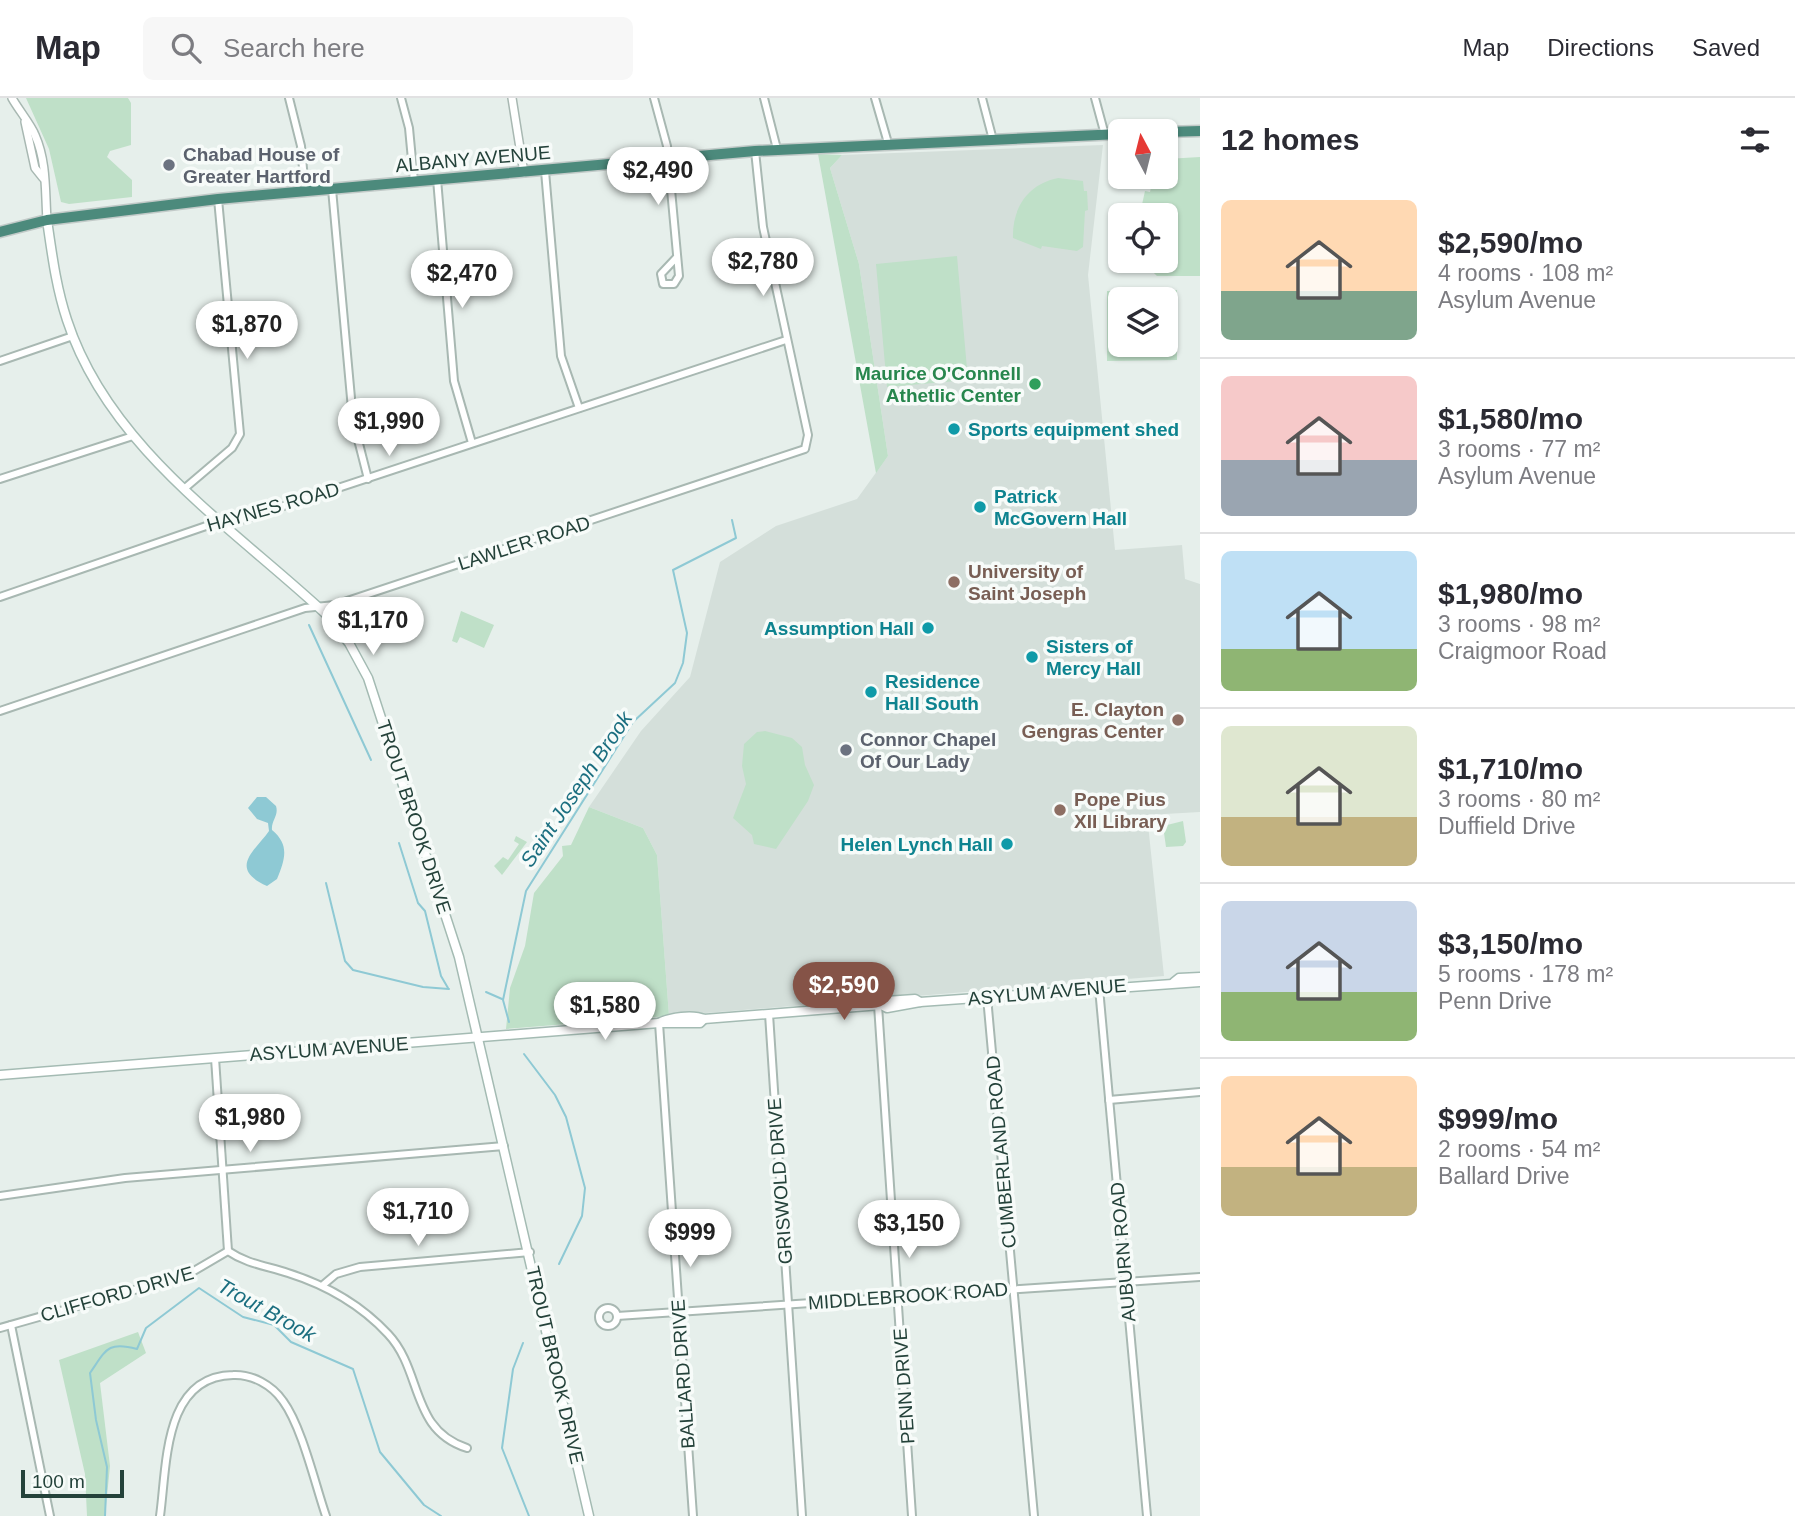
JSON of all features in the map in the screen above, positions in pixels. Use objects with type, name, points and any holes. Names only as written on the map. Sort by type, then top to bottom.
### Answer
[{"type":"highway","points":[[1178,132],[1200,131]]},
{"type":"highway","name":"ALBANY AVENUE","points":[[0,232],[47,220],[218,200],[777,149],[1108,135]]},
{"type":"main road","name":"TROUT BROOK DRIVE","points":[[47,220],[57,283],[73,336],[97,383],[133,436],[185,488],[318,606],[349,643],[368,678],[459,957],[530,1252],[589,1516]]},
{"type":"main road","name":"ASYLUM AVENUE","points":[[0,1075],[659,1023],[665,1019],[699,1016],[704,1019],[879,1005],[915,999],[920,1002],[1174,982],[1179,978],[1200,980]]},
{"type":"street","points":[[12,98],[25,122],[35,168],[43,177],[47,220]]},
{"type":"street","points":[[289,98],[301,146],[305,191]]},
{"type":"street","points":[[401,98],[409,128],[414,181]]},
{"type":"street","points":[[512,98],[524,173]]},
{"type":"street","points":[[654,98],[668,160],[677,257]]},
{"type":"street","points":[[764,98],[777,149]]},
{"type":"street","points":[[875,98],[888,143]]},
{"type":"street","points":[[982,98],[993,140]]},
{"type":"street","points":[[1095,98],[1105,135]]},
{"type":"street","points":[[755,151],[763,227],[786,340]]},
{"type":"street","points":[[545,171],[561,356],[579,408]]},
{"type":"street","points":[[438,179],[454,381],[472,443]]},
{"type":"street","points":[[332,189],[353,420],[368,479]]},
{"type":"street","points":[[185,488],[232,448],[240,434],[218,200]]},
{"type":"street","points":[[0,361],[73,336]]},
{"type":"street","name":"HAYNES ROAD","points":[[0,597],[209,525],[225,523],[368,479],[786,340]]},
{"type":"street","name":"LAWLER ROAD","points":[[0,711],[304,608],[348,601],[801,451],[807,446],[808,435],[786,340]]},
{"type":"street","points":[[0,480],[133,436]]},
{"type":"street","name":"AUBURN ROAD","points":[[1099,988],[1147,1516]]},
{"type":"street","name":"CUMBERLAND ROAD","points":[[987,997],[1034,1516]]},
{"type":"street","name":"PENN DRIVE","points":[[879,1005],[912,1516]]},
{"type":"street","name":"GRISWOLD DRIVE","points":[[769,1014],[802,1516]]},
{"type":"street","name":"BALLARD DRIVE","points":[[659,1023],[693,1516]]},
{"type":"street","points":[[215,1058],[229,1251],[248,1262],[323,1285],[361,1310],[390,1336],[436,1430],[449,1441],[467,1448]]},
{"type":"street","points":[[1109,1100],[1200,1092]]},
{"type":"street","points":[[0,1196],[125,1178],[504,1146]]},
{"type":"street","name":"CLIFFORD DRIVE","points":[[0,1328],[187,1275],[229,1251]]},
{"type":"street","points":[[323,1285],[336,1274],[360,1267],[530,1252]]},
{"type":"street","name":"MIDDLEBROOK ROAD","points":[[617,1316],[1200,1277]]},
{"type":"street","points":[[10,1325],[50,1516]]},
{"type":"street","points":[[160,1516],[173,1422],[180,1405],[201,1384],[234,1375],[258,1381],[283,1400],[292,1417],[326,1516]]},
{"type":"shaded area","name":"University of Saint Joseph","points":[[1103,145],[1088,275],[1115,550],[1182,545],[1185,579],[1200,584],[1200,812],[1147,815],[1164,976],[669,1016],[657,855],[643,828],[589,807],[641,731],[690,677],[720,562],[776,526],[857,499],[888,456],[859,264],[830,168],[842,155]]},
{"type":"green space","points":[[26,98],[128,98],[131,103],[131,145],[110,151],[107,157],[132,180],[132,197],[69,204],[61,202],[49,149]]},
{"type":"green space","points":[[818,154],[842,155],[830,168],[859,264],[888,456],[876,473]]},
{"type":"green space","points":[[1200,157],[1200,276],[1157,276],[1154,273],[1178,273],[1178,203],[1142,203],[1145,191],[1178,189],[1178,158]]},
{"type":"green space","points":[[1058,178],[1083,181],[1084,191],[1087,191],[1088,210],[1085,211],[1083,247],[1077,251],[1042,246],[1041,249],[1013,238],[1015,217],[1024,199],[1038,186]]},
{"type":"green space","points":[[957,256],[968,380],[887,387],[876,264]]},
{"type":"green space","points":[[1107,291],[1108,357],[1177,357],[1177,360],[1107,361]]},
{"type":"green space","points":[[461,611],[494,625],[484,648],[460,637],[457,643],[452,641]]},
{"type":"green space","points":[[765,731],[792,738],[802,747],[805,765],[814,785],[808,801],[776,849],[754,844],[752,835],[733,818],[746,784],[742,766],[744,744],[757,732]]},
{"type":"green space","points":[[589,807],[643,828],[657,855],[669,1016],[506,1029],[510,988],[525,946],[534,893],[563,856],[562,846],[571,845]]},
{"type":"green space","points":[[1183,821],[1186,842],[1183,846],[1166,847],[1163,826]]},
{"type":"green space","points":[[516,836],[527,842],[502,875],[494,866],[503,857],[508,860],[519,844],[514,841]]},
{"type":"green space","points":[[138,1332],[146,1353],[100,1383],[110,1466],[105,1516],[87,1516],[85,1474],[59,1360]]},
{"type":"water","points":[[257,797],[266,797],[276,806],[272,830],[284,847],[284,859],[277,879],[267,886],[255,879],[247,866],[252,852],[269,831],[268,823],[257,819],[248,808]]},
{"type":"waterway","name":"Saint Joseph Brook","points":[[509,1022],[503,1000],[526,891],[633,722],[675,683],[683,663],[687,633],[673,570],[736,538],[732,520]]},
{"type":"waterway","points":[[309,625],[371,760]]},
{"type":"waterway","points":[[399,843],[418,903],[425,911],[441,976],[448,988]]},
{"type":"waterway","points":[[326,883],[345,961],[353,970],[423,987],[449,989]]},
{"type":"waterway","points":[[486,992],[502,999]]},
{"type":"waterway","points":[[524,1054],[555,1095],[566,1117],[585,1188],[582,1216],[559,1264]]},
{"type":"waterway","name":"Trout Brook","points":[[105,1516],[107,1467],[96,1420],[90,1373],[108,1349],[119,1346],[137,1349],[146,1328],[199,1288],[243,1317],[274,1325],[291,1342],[353,1369],[380,1452],[424,1505],[441,1516]]},
{"type":"waterway","points":[[523,1343],[513,1369],[502,1448],[529,1516]]},
{"type":"place","name":"Chabad House of Greater Hartford","points":[[169,165]]},
{"type":"place","name":"Maurice O'Connell Athetlic Center","points":[[1035,384]]},
{"type":"place","name":"Sports equipment shed","points":[[954,429]]},
{"type":"place","name":"Patrick McGovern Hall","points":[[980,507]]},
{"type":"place","name":"University of Saint Joseph","points":[[954,582]]},
{"type":"place","name":"Assumption Hall","points":[[928,628]]},
{"type":"place","name":"Sisters of Mercy Hall","points":[[1032,657]]},
{"type":"place","name":"Residence Hall South","points":[[871,692]]},
{"type":"place","name":"E. Clayton Gengras Center","points":[[1178,720]]},
{"type":"place","name":"Connor Chapel Of Our Lady","points":[[846,750]]},
{"type":"place","name":"Pope Pius XII Library","points":[[1060,810]]},
{"type":"place","name":"Helen Lynch Hall","points":[[1007,844]]}]
